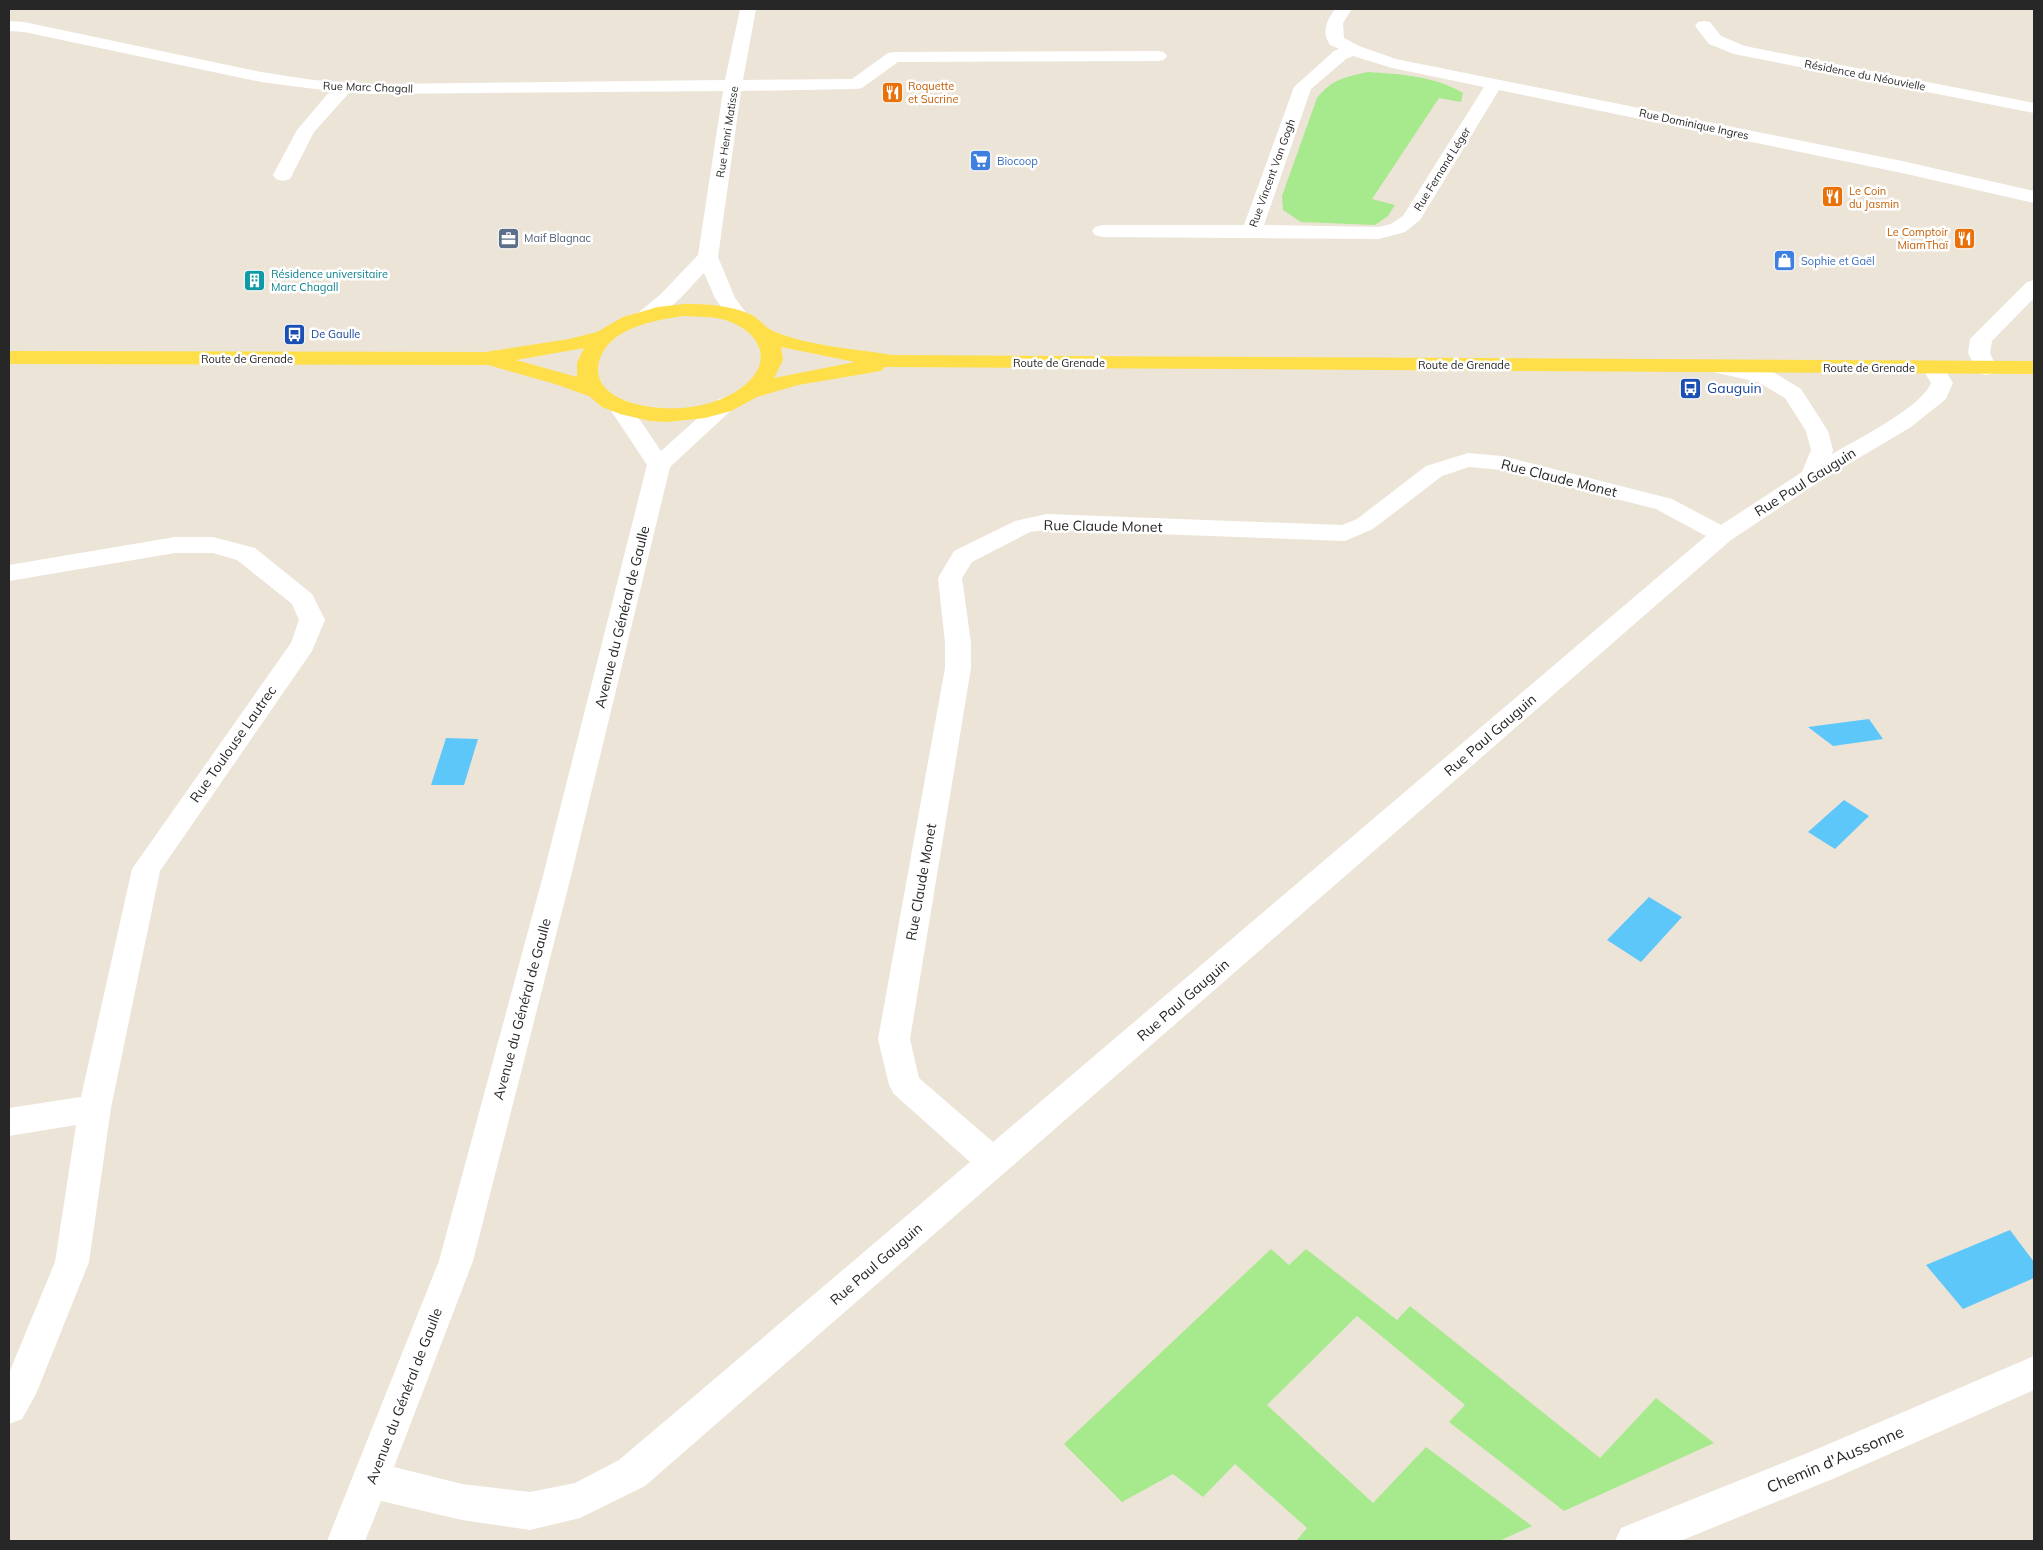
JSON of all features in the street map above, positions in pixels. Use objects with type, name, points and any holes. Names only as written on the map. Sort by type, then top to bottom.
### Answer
[{"type":"main road","points":[[704,310],[740,318],[754,325],[764,335],[772,349],[772,364],[764,379],[749,392],[728,404],[700,412],[671,415],[643,413],[605,400],[596,391],[588,378],[587,363],[593,349],[616,328],[645,316],[664,312],[704,310]]},
{"type":"main road","points":[[764,335],[801,346],[894,362]]},
{"type":"main road","points":[[485,358],[569,345],[606,336]]},
{"type":"main road","name":"Route de Grenade","points":[[9,358],[485,358]]},
{"type":"main road","points":[[485,358],[562,379],[596,391]]},
{"type":"main road","points":[[749,392],[796,379],[894,362]]},
{"type":"main road","name":"Route de Grenade","points":[[894,362],[2034,368]]},
{"type":"street","name":"Rue Henri Matisse","points":[[708,257],[734,86],[748,9]]},
{"type":"street","points":[[1344,9],[1335,20],[1333,31],[1336,41],[1353,50]]},
{"type":"street","name":"Rue Marc Chagall","points":[[9,26],[24,27],[261,77],[313,84],[377,89],[856,84],[894,56],[1158,56]]},
{"type":"street","name":"Résidence du Néouvielle","points":[[1704,26],[1715,40],[1740,50],[2034,108]]},
{"type":"street","name":"Rue Dominique Ingres","points":[[1353,50],[1392,63],[1990,186],[2034,197]]},
{"type":"street","name":"Rue Vincent Van Gogh","points":[[1102,231],[1252,231],[1303,87],[1340,55],[1353,50]]},
{"type":"street","name":"Rue Fernand Léger","points":[[1252,231],[1379,233],[1398,228],[1410,220],[1495,83]]},
{"type":"street","points":[[283,175],[306,130],[344,86]]},
{"type":"street","points":[[645,316],[667,299],[708,257],[725,298],[740,318]]},
{"type":"street","points":[[1986,368],[1979,353],[1982,340],[2034,286]]},
{"type":"street","points":[[1721,367],[1764,377],[1793,394],[1817,431],[1822,450],[1812,476]]},
{"type":"street","name":"Rue Paul Gauguin","points":[[371,1480],[462,1502],[530,1510],[580,1500],[632,1473],[1722,534],[1812,476],[1903,422],[1938,394],[1942,383],[1933,368]]},
{"type":"street","points":[[619,406],[659,465],[728,404]]},
{"type":"street","name":"Rue Claude Monet","points":[[994,1163],[905,1085],[894,1039],[958,668],[958,643],[950,578],[964,557],[1024,526],[1047,522],[1345,533],[1365,524],[1434,471],[1468,460],[1502,463],[1664,504],[1722,534]]},
{"type":"street","name":"Avenue du Général de Gaulle","points":[[346,1541],[456,1261],[558,872],[659,465]]},
{"type":"street","name":"Rue Toulouse Lautrec","points":[[9,573],[175,545],[214,545],[246,554],[303,600],[312,620],[303,645],[146,869],[95,1108],[72,1262],[23,1382],[9,1407]]},
{"type":"street","points":[[9,1122],[95,1108]]},
{"type":"street","name":"Chemin d'Aussonne","points":[[1634,1541],[1822,1465],[2034,1373]]},
{"type":"green space","points":[[1368,72],[1429,79],[1463,93],[1461,102],[1439,98],[1372,199],[1395,205],[1388,216],[1375,225],[1301,222],[1283,210],[1282,196],[1317,98],[1334,83]]},
{"type":"green space","points":[[1271,1249],[1289,1265],[1306,1249],[1397,1320],[1410,1306],[1600,1458],[1656,1398],[1714,1443],[1564,1511],[1449,1422],[1465,1405],[1357,1316],[1267,1405],[1373,1503],[1426,1447],[1532,1526],[1499,1541],[1296,1541],[1307,1528],[1235,1464],[1203,1497],[1173,1474],[1122,1502],[1064,1444]]},
{"type":"water","points":[[1869,719],[1883,739],[1833,746],[1808,727]]},
{"type":"water","points":[[446,738],[478,739],[464,785],[431,785]]},
{"type":"water","points":[[1844,800],[1869,816],[1835,849],[1808,832]]},
{"type":"water","points":[[1649,897],[1682,917],[1641,962],[1607,940]]},
{"type":"water","points":[[2010,1230],[2034,1262],[2034,1278],[1963,1309],[1926,1265]]},
{"type":"place","name":"Roquette et Sucrine","points":[[892,92]]},
{"type":"place","name":"Biocoop","points":[[981,161]]},
{"type":"place","name":"Le Coin du Jasmin","points":[[1833,197]]},
{"type":"place","name":"Maif Blagnac","points":[[508,238]]},
{"type":"place","name":"Le Comptoir MiamThaï","points":[[1964,238]]},
{"type":"place","name":"Sophie et Gaël","points":[[1785,261]]},
{"type":"place","name":"Résidence universitaire Marc Chagall","points":[[255,280]]},
{"type":"place","name":"De Gaulle","points":[[295,334]]},
{"type":"place","name":"Gauguin","points":[[1691,388]]}]
